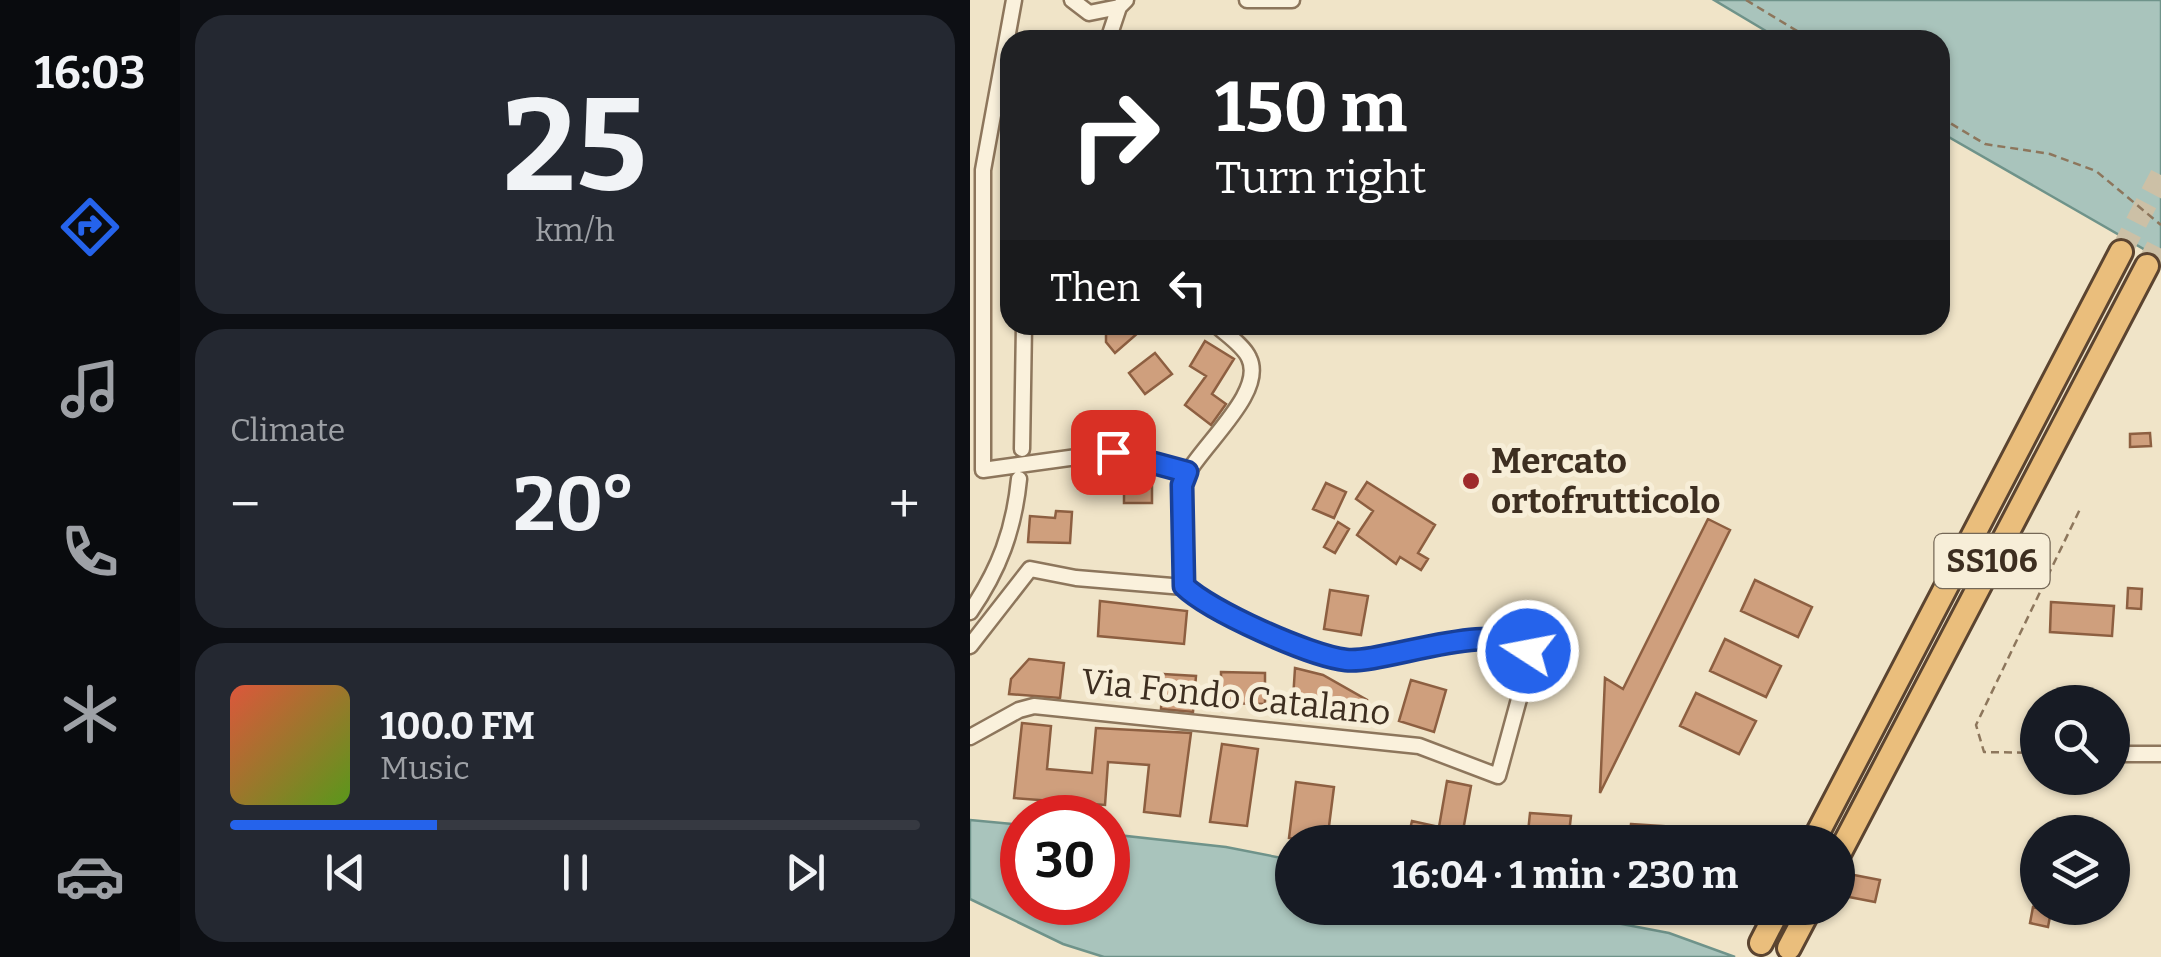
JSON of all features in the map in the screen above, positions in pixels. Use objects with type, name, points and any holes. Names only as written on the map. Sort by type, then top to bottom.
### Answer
[{"type":"highway","name":"SS106","points":[[1822,825],[2121,252]]},
{"type":"highway","name":"SS106","points":[[1854,825],[2148,266]]},
{"type":"highway","points":[[1761,943],[1770,925]]},
{"type":"highway","points":[[1789,948],[1801,925]]},
{"type":"street","points":[[1009,30],[1014,0]]},
{"type":"street","points":[[1072,0],[1089,13],[1122,3]]},
{"type":"street","points":[[1247,0],[1292,0]]},
{"type":"street","points":[[1112,30],[1122,3]]},
{"type":"street","points":[[1000,77],[983,170],[984,470],[1113,452],[1187,472]]},
{"type":"street","points":[[1022,449],[1024,335]]},
{"type":"street","points":[[970,646],[1030,569],[1076,578],[1184,586],[1182,485],[1187,472],[1238,409],[1252,372],[1249,357],[1226,335]]},
{"type":"street","points":[[970,612],[991,581],[1014,524],[1019,479]]},
{"type":"street","name":"Via Fondo Catalano","points":[[970,737],[1034,706],[1420,746],[1498,776],[1528,666],[1528,651],[1522,645],[1432,642],[1350,660],[1297,646],[1184,586]]},
{"type":"street","points":[[2130,754],[2161,754]]},
{"type":"path","points":[[1746,0],[1796,30]]},
{"type":"path","points":[[1950,123],[1984,144],[2050,154],[2096,171],[2161,225]]},
{"type":"path","points":[[2020,753],[1984,752],[1976,725],[2082,508]]},
{"type":"water","points":[[1714,0],[2161,0],[2161,259],[1950,138],[1950,30],[1764,30]]},
{"type":"water","points":[[970,820],[1000,823],[1000,914],[970,899]]},
{"type":"water","points":[[1130,836],[1275,857],[1275,925],[1627,925],[1669,933],[1735,957],[1104,957],[1063,944],[1024,925],[1130,925]]},
{"type":"building","points":[[1106,335],[1136,335],[1115,353],[1106,342]]},
{"type":"building","points":[[1205,341],[1234,359],[1212,394],[1226,404],[1211,425],[1185,405],[1206,376],[1190,366]]},
{"type":"building","points":[[1155,353],[1172,374],[1145,394],[1129,373]]},
{"type":"building","points":[[2150,433],[2151,446],[2130,447],[2130,434]]},
{"type":"building","points":[[1152,478],[1152,503],[1124,503],[1124,479]]},
{"type":"building","points":[[1367,482],[1435,525],[1418,553],[1428,559],[1421,570],[1400,557],[1396,564],[1357,535],[1373,511],[1356,499]]},
{"type":"building","points":[[1326,483],[1346,492],[1334,518],[1313,509]]},
{"type":"building","points":[[1056,511],[1072,512],[1070,543],[1028,542],[1030,516],[1055,518]]},
{"type":"building","points":[[1708,519],[1730,530],[1600,793],[1605,678],[1623,689]]},
{"type":"building","points":[[1338,522],[1349,529],[1335,553],[1324,547]]},
{"type":"building","points":[[1755,580],[1812,607],[1798,637],[1741,611]]},
{"type":"building","points":[[2128,588],[2142,589],[2141,609],[2127,608]]},
{"type":"building","points":[[1330,590],[1368,596],[1361,635],[1324,629]]},
{"type":"building","points":[[1100,601],[1187,611],[1184,644],[1098,636]]},
{"type":"building","points":[[2051,602],[2114,606],[2112,636],[2050,632]]},
{"type":"building","points":[[1725,639],[1781,666],[1766,697],[1710,671]]},
{"type":"building","points":[[1029,659],[1064,663],[1060,698],[1009,694],[1011,679]]},
{"type":"building","points":[[1295,668],[1323,675],[1367,700],[1363,720],[1292,715]]},
{"type":"building","points":[[1221,672],[1265,673],[1265,704],[1221,703]]},
{"type":"building","points":[[1163,674],[1196,676],[1193,712],[1161,709]]},
{"type":"building","points":[[1411,680],[1446,690],[1434,732],[1399,721]]},
{"type":"building","points":[[1696,693],[1756,721],[1739,754],[1680,726]]},
{"type":"building","points":[[1022,723],[1051,726],[1047,769],[1092,773],[1096,728],[1191,733],[1180,816],[1144,812],[1149,765],[1108,762],[1106,795],[1014,795]]},
{"type":"building","points":[[1222,744],[1258,749],[1247,826],[1210,822]]},
{"type":"building","points":[[1447,781],[1471,786],[1464,825],[1439,825]]},
{"type":"building","points":[[1296,782],[1334,787],[1329,825],[1291,825]]},
{"type":"building","points":[[1530,813],[1571,816],[1570,825],[1529,825]]},
{"type":"building","points":[[1855,875],[1880,880],[1875,902],[1855,898]]},
{"type":"tunnel","points":[[2121,252],[2161,175]]},
{"type":"tunnel","points":[[2147,266],[2161,239]]},
{"type":"place","name":"Mercato ortofrutticolo","points":[[1471,481]]},
{"type":"route","points":[[1113,452],[1187,472],[1182,485],[1184,586],[1194,596],[1297,646],[1350,660],[1432,642],[1512,642],[1528,651]]}]
